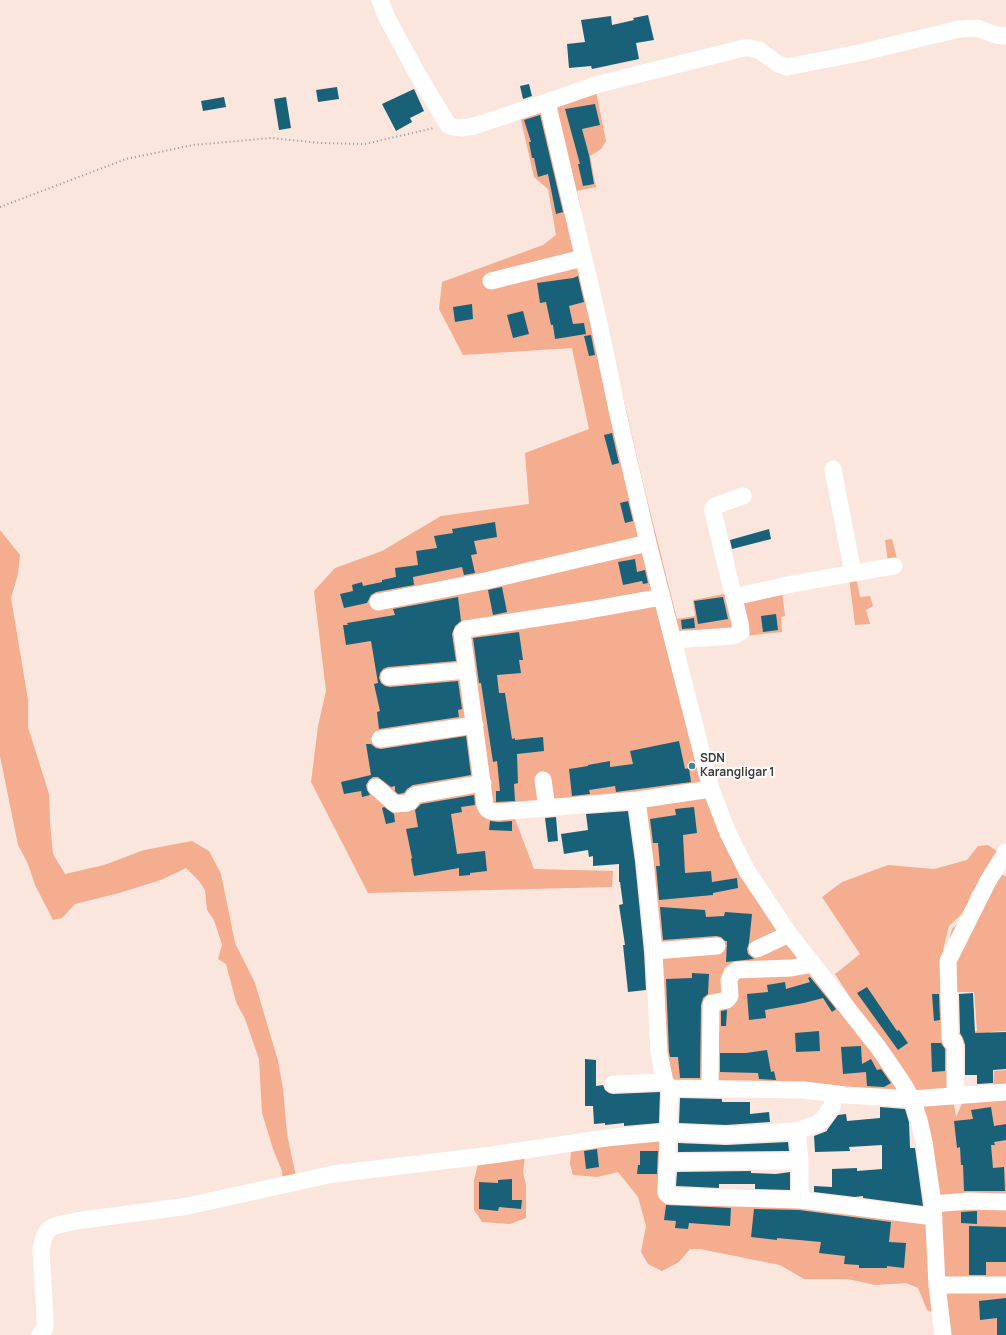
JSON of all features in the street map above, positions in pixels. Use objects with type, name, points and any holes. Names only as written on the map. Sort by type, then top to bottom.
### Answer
[{"type":"street","points":[[380,0],[387,18],[418,75],[448,124],[453,127],[462,128],[474,126],[599,84],[744,48],[758,50],[782,66],[787,67],[859,53],[959,29],[977,28],[996,35],[1006,36]]},
{"type":"street","points":[[547,102],[598,318],[618,414],[648,542],[711,789],[728,833],[747,871],[789,934],[878,1047],[902,1082],[920,1099],[924,1142],[938,1207],[943,1285],[943,1335]]},
{"type":"street","points":[[491,281],[583,258]]},
{"type":"street","points":[[833,469],[853,573]]},
{"type":"street","points":[[673,640],[733,636],[741,632],[713,509],[715,506],[743,496]]},
{"type":"street","points":[[378,602],[485,581],[648,542]]},
{"type":"street","points":[[734,597],[792,584],[894,566]]},
{"type":"street","points":[[662,597],[466,629],[461,634],[486,809],[498,812],[637,800],[711,789]]},
{"type":"street","points":[[389,677],[467,670]]},
{"type":"street","points":[[380,739],[475,724]]},
{"type":"street","points":[[543,780],[546,808]]},
{"type":"street","points":[[376,787],[392,803],[398,804],[410,802],[415,795],[483,783]]},
{"type":"street","points":[[637,800],[654,951],[659,1053],[667,1085],[668,1132],[666,1193],[669,1196],[800,1200],[938,1207],[969,1201],[1006,1202]]},
{"type":"street","points":[[955,1096],[955,1044],[950,1038],[947,975],[948,961],[988,881],[1006,852]]},
{"type":"street","points":[[757,949],[789,934]]},
{"type":"street","points":[[654,951],[717,946]]},
{"type":"street","points":[[710,1088],[711,1005],[712,1003],[727,1000],[730,996],[730,976],[732,973],[737,970],[785,968],[813,964]]},
{"type":"street","points":[[613,1084],[804,1090],[834,1094],[920,1099],[1006,1092]]},
{"type":"street","points":[[40,1335],[45,1328],[41,1249],[44,1237],[48,1230],[54,1226],[76,1221],[188,1206],[333,1174],[492,1155],[606,1138],[668,1132],[726,1135],[797,1131],[819,1123],[823,1119],[832,1107],[834,1094]]},
{"type":"street","points":[[797,1131],[800,1161],[800,1200]]},
{"type":"street","points":[[667,1162],[800,1161]]},
{"type":"street","points":[[943,1285],[1006,1285]]},
{"type":"path","points":[[0,207],[126,159],[193,145],[271,138],[321,143],[365,144],[448,124]]},
{"type":"shaded area","points":[[595,87],[606,141],[601,149],[590,156],[596,187],[577,191],[643,483],[677,619],[695,616],[693,600],[734,592],[716,507],[736,589],[888,562],[885,540],[892,539],[898,563],[855,572],[860,597],[870,596],[873,606],[866,610],[870,624],[855,625],[849,578],[782,592],[785,616],[781,617],[782,632],[687,642],[673,646],[706,787],[513,814],[534,869],[613,871],[612,887],[368,893],[311,782],[318,726],[326,691],[314,591],[335,568],[382,551],[441,516],[529,504],[525,453],[589,429],[572,348],[463,355],[439,309],[442,282],[543,245],[556,235],[548,189],[534,177],[520,116]]},
{"type":"shaded area","points":[[0,530],[20,555],[18,574],[11,598],[28,700],[28,727],[49,794],[53,854],[65,874],[104,865],[144,850],[192,841],[209,851],[221,874],[235,943],[255,983],[278,1061],[283,1089],[287,1134],[296,1177],[283,1183],[282,1171],[273,1149],[262,1113],[259,1059],[245,1019],[236,1002],[226,964],[218,959],[222,945],[214,920],[207,910],[205,890],[199,881],[186,868],[161,880],[119,893],[75,904],[62,918],[53,920],[35,885],[28,864],[18,845],[0,756]]},
{"type":"shaded area","points":[[710,790],[788,927],[762,943],[789,928],[913,1095],[668,1089],[636,799]],"holes":[[[762,943],[748,945],[695,947]]]},
{"type":"shaded area","points":[[988,845],[998,852],[991,879],[972,892],[965,911],[949,926],[943,950],[954,1092],[915,1095],[897,1070],[835,974],[860,954],[822,897],[842,882],[888,865],[934,869],[967,860],[978,846]]},
{"type":"shaded area","points":[[1002,875],[1006,876],[1006,1031],[990,1032],[990,1042],[959,1044],[955,1033],[977,1031],[974,992],[951,992],[947,949],[952,929]]},
{"type":"shaded area","points":[[1006,1070],[1006,1091],[993,1087],[994,1071]]},
{"type":"shaded area","points":[[1006,1094],[1006,1335],[949,1335],[920,1103],[953,1099],[956,1117],[964,1099]]},
{"type":"shaded area","points":[[668,1134],[665,1188],[933,1216],[935,1313],[927,1310],[918,1288],[906,1283],[875,1285],[848,1279],[804,1279],[780,1265],[700,1249],[690,1249],[679,1262],[662,1271],[648,1264],[641,1252],[646,1226],[638,1197],[618,1172],[597,1177],[573,1175],[570,1164],[571,1152],[525,1155],[523,1172],[526,1185],[526,1218],[510,1224],[482,1222],[474,1210],[474,1180],[479,1160]]},
{"type":"building","points":[[648,15],[654,40],[636,43],[639,59],[592,69],[591,66],[569,68],[567,44],[585,42],[581,20],[611,16],[612,25]]},
{"type":"building","points":[[529,84],[532,96],[523,99],[520,86]]},
{"type":"building","points":[[337,87],[339,99],[318,102],[316,90]]},
{"type":"building","points":[[414,89],[424,111],[410,118],[412,122],[396,131],[382,104]]},
{"type":"building","points":[[224,97],[226,107],[203,111],[201,101]]},
{"type":"building","points":[[286,97],[291,128],[279,130],[274,99]]},
{"type":"building","points":[[595,104],[600,125],[582,129],[589,155],[594,184],[583,186],[578,164],[580,164],[565,109]]},
{"type":"building","points":[[540,115],[563,212],[556,214],[548,174],[538,177],[534,158],[532,158],[529,142],[531,142],[524,120]]},
{"type":"building","points":[[578,276],[584,302],[569,306],[573,324],[584,323],[586,334],[555,339],[553,325],[551,325],[546,302],[540,303],[537,283]]},
{"type":"building","points":[[472,304],[473,319],[455,322],[453,307]]},
{"type":"building","points":[[523,311],[529,334],[513,338],[507,315]]},
{"type":"building","points":[[591,335],[595,355],[589,356],[584,336]]},
{"type":"building","points":[[612,433],[619,463],[612,465],[604,435]]},
{"type":"building","points":[[628,501],[633,521],[625,523],[620,503]]},
{"type":"building","points":[[495,522],[497,537],[474,541],[477,554],[471,555],[475,573],[464,575],[462,567],[413,577],[414,585],[376,592],[371,595],[367,603],[344,608],[340,594],[353,591],[352,585],[362,582],[363,586],[396,577],[395,568],[418,565],[416,551],[437,548],[434,536],[453,533],[452,529]]},
{"type":"building","points":[[769,529],[771,539],[732,549],[730,540]]},
{"type":"building","points":[[635,559],[637,572],[645,570],[648,583],[643,584],[642,581],[623,585],[618,562]]},
{"type":"building","points":[[502,587],[507,612],[493,615],[488,590]]},
{"type":"building","points":[[458,597],[461,621],[455,626],[452,634],[456,661],[388,667],[383,669],[379,678],[381,683],[390,687],[458,681],[462,709],[458,710],[459,717],[379,729],[377,712],[380,711],[374,684],[378,683],[371,641],[346,645],[343,625],[348,625],[347,623],[395,615],[393,609]]},
{"type":"building","points":[[723,597],[728,619],[698,624],[694,601]]},
{"type":"building","points":[[776,614],[778,630],[763,632],[761,616]]},
{"type":"building","points":[[694,618],[695,628],[682,629],[681,620]]},
{"type":"building","points":[[519,632],[523,660],[519,660],[521,673],[497,675],[499,693],[505,693],[512,739],[543,737],[544,751],[517,754],[518,783],[514,784],[515,801],[496,802],[496,791],[500,791],[497,761],[493,762],[481,683],[479,683],[473,638]]},
{"type":"building","points":[[466,736],[471,775],[413,785],[404,793],[398,794],[395,791],[395,786],[391,787],[378,777],[373,777],[366,785],[370,795],[362,797],[361,791],[344,794],[341,782],[371,775],[366,744],[371,744],[376,748],[381,749]]},
{"type":"building","points":[[679,741],[685,769],[689,768],[691,782],[616,792],[615,786],[589,790],[590,794],[572,796],[569,769],[610,761],[610,767],[633,764],[630,751]]},
{"type":"building","points":[[474,795],[475,805],[461,807],[462,812],[451,814],[457,854],[485,851],[487,871],[459,876],[459,868],[414,876],[406,829],[418,827],[415,810],[421,804]]},
{"type":"building","points":[[384,807],[394,814],[395,822],[386,824],[382,808]]},
{"type":"building","points":[[694,807],[697,833],[683,835],[685,873],[711,871],[712,882],[737,878],[738,888],[713,893],[713,895],[659,900],[656,866],[660,866],[658,843],[653,843],[650,819],[676,815],[675,809]]},
{"type":"building","points":[[628,811],[635,862],[644,952],[646,990],[628,992],[623,945],[625,945],[619,905],[623,904],[619,882],[619,864],[593,866],[593,856],[589,857],[588,850],[564,854],[561,834],[588,830],[586,814]]},
{"type":"building","points":[[556,817],[558,841],[548,842],[545,818]]},
{"type":"building","points":[[490,821],[512,821],[512,831],[489,830]]},
{"type":"building","points":[[660,907],[705,910],[706,917],[724,916],[725,912],[752,914],[747,949],[748,954],[754,959],[726,962],[727,941],[721,937],[716,936],[663,940]]},
{"type":"building","points":[[692,973],[709,974],[708,994],[703,998],[701,1005],[700,1078],[680,1078],[678,1057],[670,1057],[669,1052],[666,979],[692,978]]},
{"type":"building","points":[[810,977],[836,1009],[832,1012],[823,998],[765,1010],[766,1018],[749,1020],[747,994],[768,992],[767,985],[785,982],[786,989],[810,982],[808,978]]},
{"type":"building","points":[[867,987],[897,1031],[899,1030],[908,1043],[898,1050],[857,993]]},
{"type":"building","points":[[973,993],[975,1033],[1006,1032],[1006,1069],[993,1070],[993,1083],[977,1084],[977,1075],[965,1075],[965,1044],[960,1033],[959,994]]},
{"type":"building","points":[[932,994],[939,994],[940,1020],[934,1021]]},
{"type":"building","points":[[727,1010],[726,1026],[721,1026],[721,1011]]},
{"type":"building","points":[[819,1031],[820,1051],[796,1052],[795,1033]]},
{"type":"building","points":[[931,1043],[941,1043],[945,1049],[945,1071],[932,1072]]},
{"type":"building","points":[[861,1046],[862,1064],[871,1059],[877,1070],[881,1069],[891,1083],[884,1087],[867,1086],[866,1072],[843,1074],[841,1047]]},
{"type":"building","points":[[767,1050],[771,1072],[774,1071],[776,1080],[759,1079],[758,1073],[720,1072],[720,1053],[746,1053]]},
{"type":"building","points":[[585,1059],[596,1060],[596,1086],[603,1085],[605,1090],[609,1093],[660,1092],[659,1123],[624,1126],[624,1123],[605,1125],[605,1123],[594,1124],[593,1106],[585,1106]]},
{"type":"building","points":[[680,1098],[722,1099],[722,1102],[750,1102],[750,1114],[769,1112],[770,1122],[726,1125],[679,1123]]},
{"type":"building","points":[[880,1107],[905,1109],[909,1122],[910,1148],[915,1148],[923,1206],[863,1198],[863,1196],[855,1197],[814,1192],[814,1186],[832,1187],[832,1169],[857,1168],[857,1171],[882,1169],[882,1145],[849,1147],[850,1151],[815,1152],[814,1136],[827,1131],[838,1115],[846,1114],[847,1121],[880,1118]]},
{"type":"building","points":[[991,1107],[994,1126],[1006,1124],[1006,1140],[994,1142],[995,1145],[991,1145],[993,1168],[1004,1167],[1005,1191],[964,1191],[963,1165],[961,1165],[960,1147],[957,1148],[954,1121],[973,1119],[971,1110]]},
{"type":"building","points":[[788,1142],[789,1151],[678,1152],[678,1143],[726,1145]]},
{"type":"building","points":[[597,1149],[599,1167],[586,1169],[584,1151]]},
{"type":"building","points":[[640,1151],[658,1151],[657,1174],[637,1174],[638,1165],[640,1165]]},
{"type":"building","points":[[751,1171],[751,1173],[776,1174],[790,1172],[790,1190],[755,1189],[755,1184],[719,1184],[719,1188],[676,1186],[677,1172]]},
{"type":"building","points":[[512,1179],[512,1200],[522,1200],[521,1209],[499,1207],[498,1211],[479,1209],[479,1182],[498,1183],[498,1180]]},
{"type":"building","points":[[666,1205],[731,1208],[730,1226],[689,1223],[688,1229],[675,1228],[676,1221],[664,1220]]},
{"type":"building","points":[[754,1209],[799,1210],[891,1222],[889,1242],[906,1243],[904,1268],[887,1266],[887,1268],[859,1268],[859,1265],[844,1264],[845,1256],[819,1253],[821,1242],[751,1237]]},
{"type":"building","points":[[977,1211],[977,1224],[961,1223],[961,1212]]},
{"type":"building","points":[[969,1226],[1006,1227],[1006,1262],[986,1262],[986,1275],[969,1275]]},
{"type":"building","points":[[1006,1298],[1006,1335],[997,1335],[997,1318],[980,1320],[979,1301]]},
{"type":"place","name":"SDN Karangligar 1","points":[[692,766]]}]
